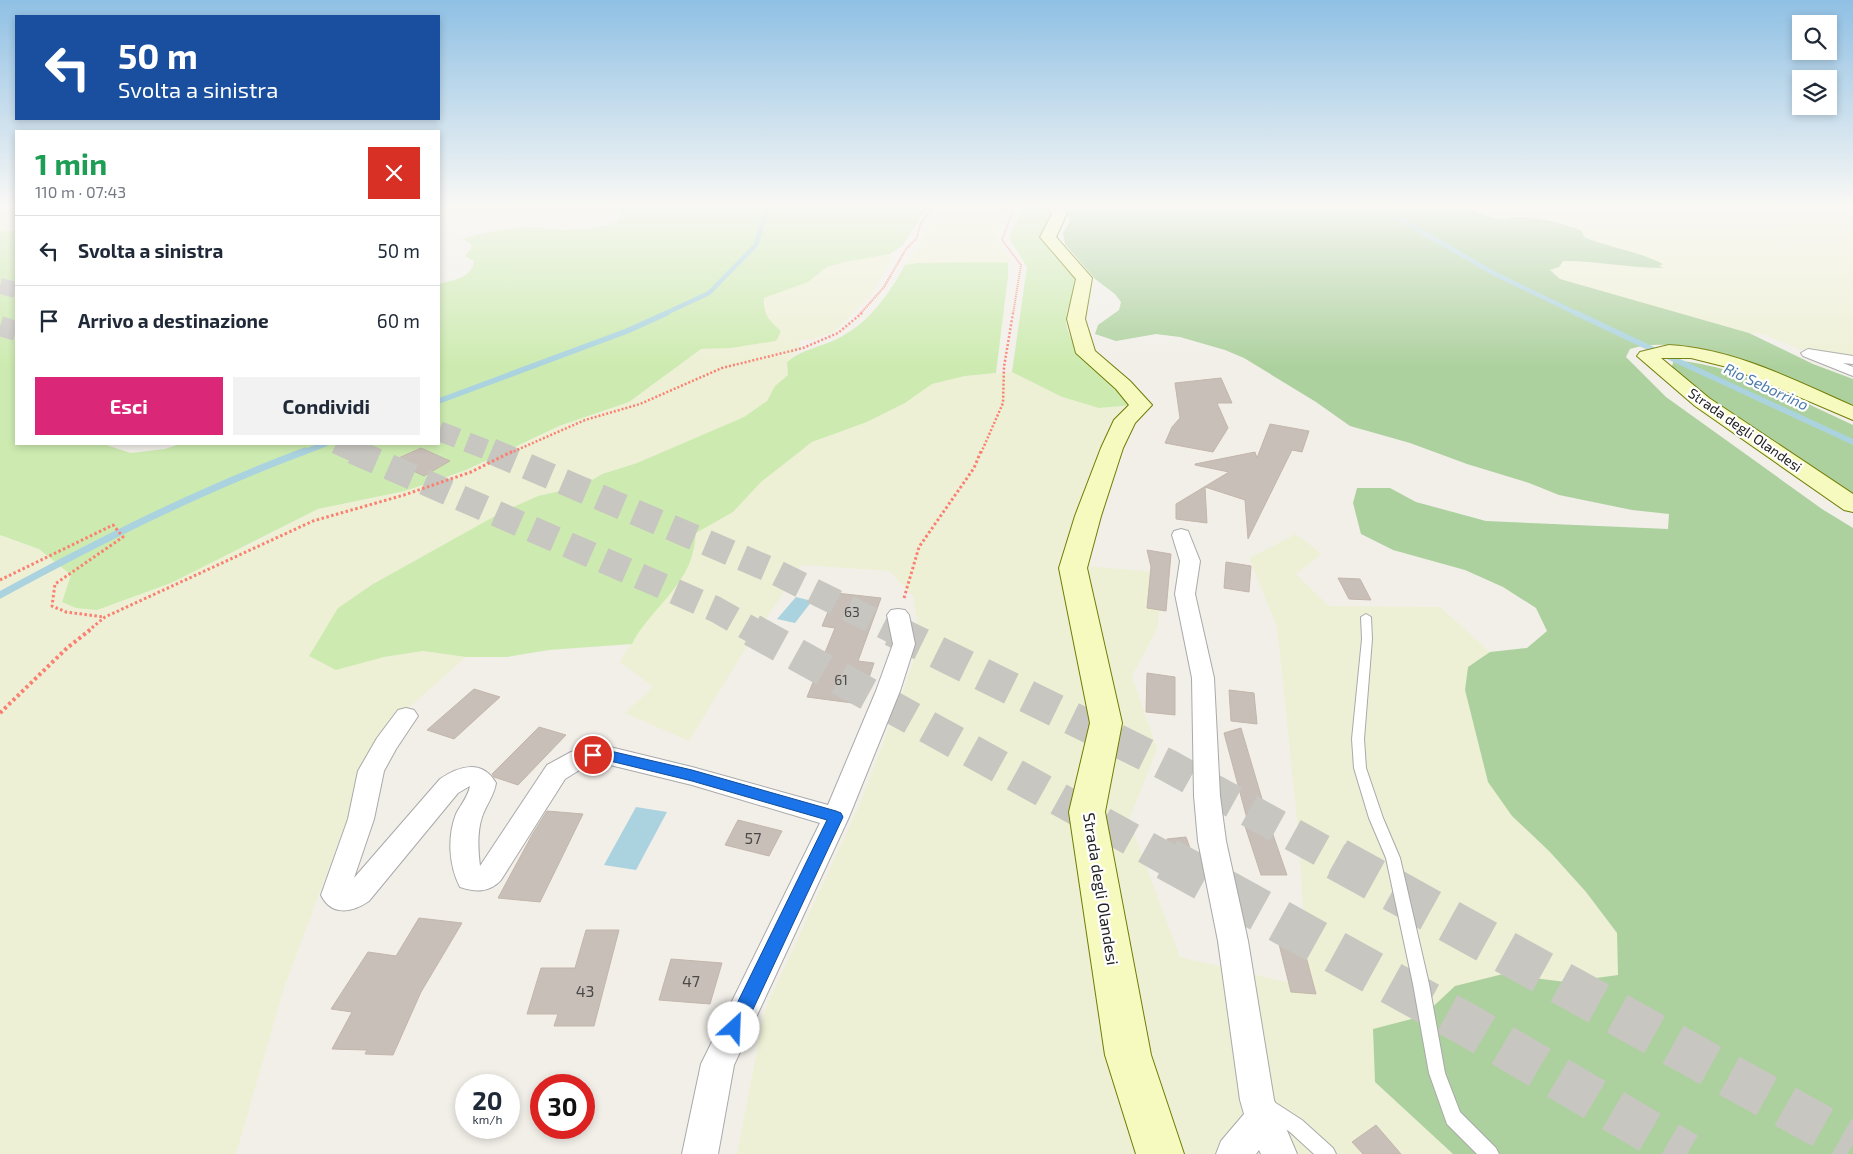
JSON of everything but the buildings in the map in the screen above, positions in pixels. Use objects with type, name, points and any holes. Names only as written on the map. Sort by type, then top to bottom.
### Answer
[{"type":"main road","name":"Strada degli Olandesi","points":[[1067,259],[1084,278],[1076,319],[1086,353],[1123,385],[1141,405],[1125,420],[1112,448],[1088,516],[1073,568],[1106,723],[1087,812],[1128,1055],[1160,1154]]},
{"type":"main road","name":"Strada degli Olandesi","points":[[1853,414],[1743,366],[1695,353],[1668,351],[1647,356],[1702,402],[1853,505]]},
{"type":"street","points":[[1853,360],[1808,353],[1853,372]]},
{"type":"street","points":[[1181,535],[1190,561],[1184,594],[1203,678],[1207,796],[1212,841],[1233,941],[1260,1109],[1279,1154]]},
{"type":"street","points":[[700,1154],[718,1064],[836,817],[888,691],[904,644],[898,615]]},
{"type":"street","points":[[406,716],[386,744],[371,771],[361,819],[335,895],[341,899],[350,899],[359,894],[449,786],[465,777],[477,777],[482,782],[482,787],[480,799],[468,818],[465,865],[470,878],[477,880],[485,878],[491,872],[556,772],[566,764],[579,758],[593,755],[606,755],[692,776],[836,817]]},
{"type":"street","points":[[1234,1154],[1260,1109]]},
{"type":"lane","points":[[1366,617],[1367,639],[1358,739],[1360,768],[1376,818],[1393,858],[1421,984],[1437,1073],[1453,1118],[1490,1154]]},
{"type":"lane","points":[[1260,1109],[1296,1126],[1327,1154]]},
{"type":"path","points":[[0,714],[67,648],[105,617],[313,521],[404,495],[472,472],[585,420],[640,404],[722,368],[803,348],[838,333],[856,319],[884,287],[900,259]]},
{"type":"path","points":[[898,615],[918,548],[974,468],[1003,403],[1004,367],[1021,265],[1016,259]]},
{"type":"path","points":[[0,580],[113,525],[123,537],[55,584],[52,606],[66,612],[105,617]]},
{"type":"green space","points":[[0,259],[15,259],[15,445],[108,445],[131,453],[165,449],[177,445],[440,445],[440,284],[466,275],[474,261],[470,259],[863,259],[827,267],[808,282],[764,298],[768,317],[781,331],[776,341],[731,348],[701,349],[629,402],[559,426],[466,470],[432,482],[405,491],[318,509],[171,583],[97,610],[76,608],[62,602],[71,575],[39,549],[0,535]]},
{"type":"green space","points":[[863,259],[892,260],[870,296],[834,332],[810,340],[800,340],[799,348],[787,362],[788,375],[775,386],[767,401],[744,417],[637,463],[602,474],[582,486],[538,496],[504,511],[373,584],[338,608],[327,628],[384,657],[423,651],[466,657],[376,737],[284,988],[236,1154],[0,1154],[0,535],[39,549],[72,575],[62,602],[248,546],[318,509],[405,491],[432,482],[466,470],[559,426],[629,402],[701,349],[760,344],[781,331],[770,322],[763,309],[764,298],[792,288],[818,275],[826,267]]},
{"type":"green space","points":[[909,259],[1010,259],[1012,261],[1008,263],[918,263],[905,265]]},
{"type":"green space","points":[[1022,259],[1060,259],[1076,278],[1075,292],[1066,315],[1068,331],[1082,355],[1092,367],[1134,405],[1099,408],[1062,397],[1012,372],[1027,267]]},
{"type":"green space","points":[[1078,259],[1650,259],[1663,264],[1659,266],[1664,268],[1563,261],[1559,267],[1550,270],[1560,279],[1749,333],[1813,364],[1853,379],[1853,410],[1698,350],[1664,345],[1647,345],[1630,349],[1626,357],[1666,397],[1822,509],[1853,528],[1853,1154],[1453,1154],[1375,1082],[1373,1029],[1423,1016],[1455,986],[1503,974],[1566,982],[1618,975],[1617,933],[1586,892],[1550,852],[1512,816],[1488,782],[1465,690],[1468,667],[1490,652],[1527,648],[1547,631],[1536,608],[1503,587],[1465,570],[1393,550],[1361,534],[1353,503],[1357,488],[1390,488],[1416,502],[1486,521],[1668,529],[1669,514],[1632,510],[1559,495],[1410,443],[1350,426],[1316,402],[1244,358],[1225,350],[1180,337],[1156,334],[1116,341],[1095,334],[1098,325],[1119,310],[1121,302],[1115,294],[1095,279]]},
{"type":"green space","points":[[1652,259],[1853,259],[1853,369],[1762,334],[1749,333],[1560,279],[1549,270],[1563,261],[1662,268],[1659,266],[1662,264]]},
{"type":"green space","points":[[918,263],[1008,263],[1008,276],[996,373],[965,376],[932,384],[905,403],[867,422],[812,442],[761,482],[733,512],[696,533],[695,545],[689,565],[632,644],[549,650],[507,657],[466,657],[423,651],[384,657],[336,670],[309,656],[338,608],[373,584],[504,511],[538,496],[582,486],[602,474],[637,463],[744,417],[767,401],[775,386],[788,375],[787,362],[799,354],[839,338],[869,316],[885,297],[905,265]]},
{"type":"green space","points":[[1674,360],[1698,363],[1744,376],[1788,394],[1853,425],[1853,495],[1691,385],[1671,369]]},
{"type":"green space","points":[[1012,372],[1062,397],[1099,408],[1134,405],[1064,564],[1166,573],[1157,629],[1132,676],[1157,749],[1129,820],[1180,957],[1308,987],[1298,829],[1277,627],[1249,558],[1296,534],[1322,554],[1296,574],[1329,606],[1440,607],[1490,652],[1468,667],[1512,816],[1550,852],[1586,892],[1617,933],[1618,975],[1566,982],[1503,974],[1375,1082],[1453,1154],[737,1154],[765,1010],[861,801],[920,641],[913,596],[889,571],[802,565],[739,659],[689,741],[625,713],[653,687],[620,662],[639,629],[683,575],[693,554],[696,533],[733,512],[761,482],[812,442],[867,422],[905,403],[932,384],[965,376]]},
{"type":"water","points":[[796,597],[812,601],[795,623],[777,619]]},
{"type":"water","points":[[636,807],[667,812],[636,870],[604,865]]},
{"type":"waterway","points":[[664,314],[709,293],[742,259]]},
{"type":"waterway","points":[[1469,259],[1497,275],[1578,314]]},
{"type":"waterway","points":[[440,401],[627,331],[667,313]]},
{"type":"waterway","points":[[1576,313],[1652,349]]},
{"type":"waterway","name":"Rio Seborrino","points":[[1667,356],[1853,442]]},
{"type":"waterway","points":[[302,453],[322,445]]},
{"type":"waterway","points":[[0,595],[75,555],[188,499],[305,451]]},
{"type":"tunnel","points":[[0,286],[15,290]]},
{"type":"tunnel","points":[[0,326],[15,331]]},
{"type":"tunnel","points":[[440,431],[495,453]]},
{"type":"tunnel","points":[[338,445],[356,453]]},
{"type":"tunnel","points":[[353,451],[715,609],[754,631]]},
{"type":"tunnel","points":[[491,451],[771,570],[894,631]]},
{"type":"tunnel","points":[[752,630],[1169,860]]},
{"type":"tunnel","points":[[892,630],[1167,765],[1339,860]]},
{"type":"tunnel","points":[[1167,859],[1471,1027],[1687,1154]]},
{"type":"tunnel","points":[[1337,859],[1853,1144]]},
{"type":"route","points":[[593,755],[606,755],[692,776],[836,817],[734,1028]]}]
